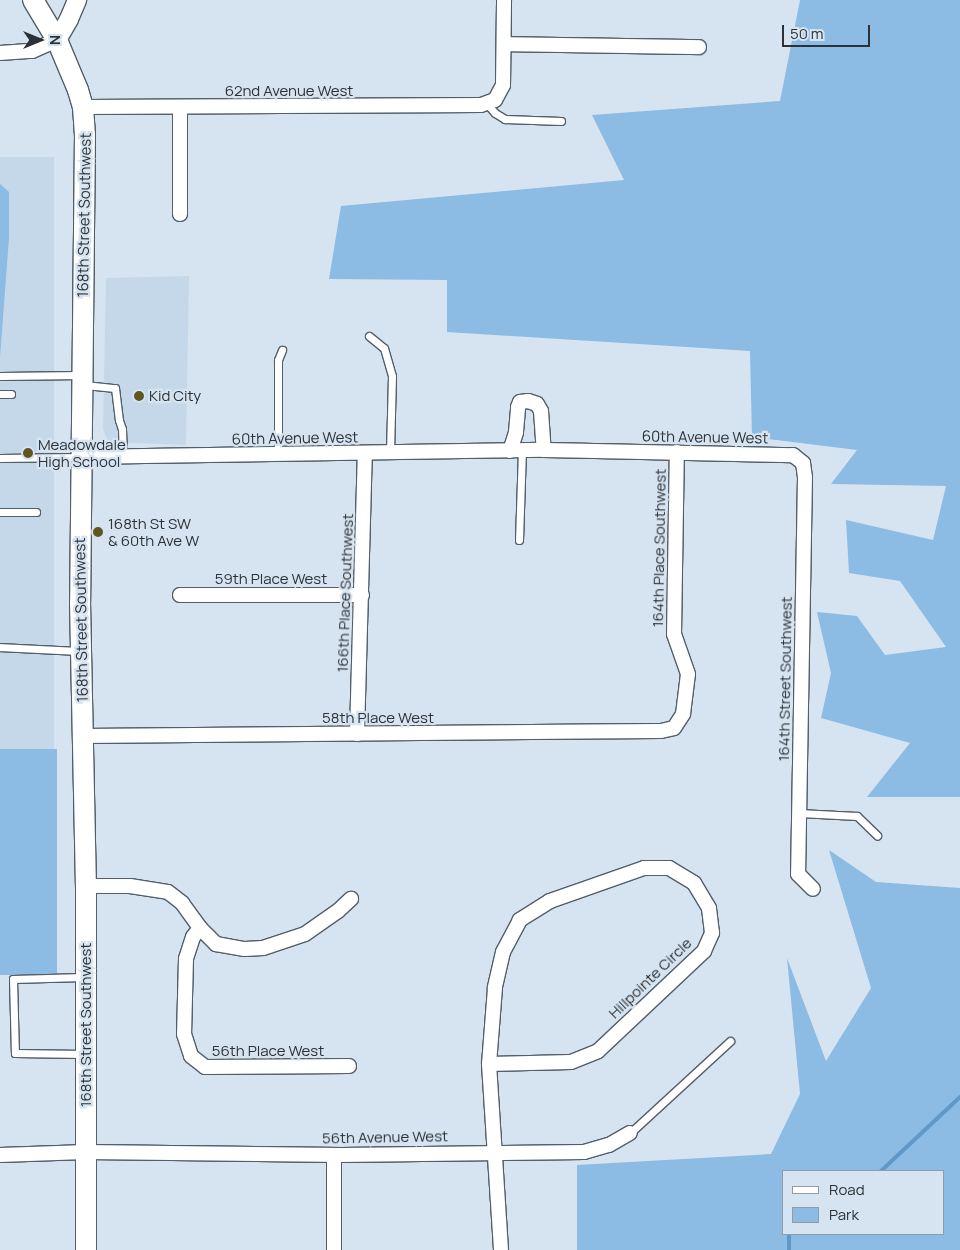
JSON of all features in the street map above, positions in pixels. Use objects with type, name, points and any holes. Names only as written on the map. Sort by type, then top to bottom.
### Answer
[{"type":"main road","name":"168th Street Southwest","points":[[33,0],[57,40],[78,90],[83,107],[85,135],[80,651],[86,886],[86,1250]]},
{"type":"street","points":[[0,52],[32,51],[57,40],[70,19],[77,0]]},
{"type":"street","points":[[490,101],[503,85],[504,0]]},
{"type":"street","points":[[504,44],[699,47]]},
{"type":"street","name":"62nd Avenue West","points":[[83,107],[481,105],[490,101]]},
{"type":"street","points":[[180,108],[180,214]]},
{"type":"street","points":[[516,451],[518,407],[520,402],[528,400],[537,404],[541,411],[544,450]]},
{"type":"street","name":"60th Avenue West","points":[[81,457],[544,450],[793,454],[803,463]]},
{"type":"street","name":"164th Place Southwest","points":[[674,728],[683,714],[688,674],[674,634],[677,452]]},
{"type":"street","name":"166th Place Southwest","points":[[357,734],[365,453]]},
{"type":"street","name":"164th Street Southwest","points":[[803,463],[805,477],[798,874],[813,889]]},
{"type":"street","name":"59th Place West","points":[[180,595],[362,595]]},
{"type":"street","name":"58th Place West","points":[[83,736],[662,731],[674,728]]},
{"type":"street","name":"Hillpointe Circle","points":[[489,1064],[571,1062],[598,1051],[704,951],[712,933],[709,908],[694,883],[669,868],[644,868],[550,901],[520,920],[503,952],[495,988],[489,1064],[501,1250]]},
{"type":"street","points":[[86,886],[130,886],[168,892],[182,903],[200,928],[216,944],[244,949],[264,948],[305,934],[338,911],[351,899]]},
{"type":"street","name":"56th Place West","points":[[200,928],[193,937],[186,959],[184,1034],[191,1056],[204,1068],[349,1066]]},
{"type":"street","name":"56th Avenue West","points":[[0,1155],[86,1152],[334,1155],[584,1152],[608,1145],[630,1132]]},
{"type":"street","points":[[334,1155],[334,1250]]},
{"type":"lane","points":[[490,101],[494,113],[505,119],[561,121]]},
{"type":"lane","points":[[369,336],[384,348],[392,376],[390,452]]},
{"type":"lane","points":[[278,454],[278,360],[282,350]]},
{"type":"lane","points":[[0,376],[82,380],[115,388],[118,420],[122,429],[123,457]]},
{"type":"lane","points":[[0,394],[10,394]]},
{"type":"lane","points":[[516,451],[520,540]]},
{"type":"lane","points":[[0,458],[81,457]]},
{"type":"lane","points":[[0,512],[36,512]]},
{"type":"lane","points":[[0,647],[80,651]]},
{"type":"lane","points":[[799,814],[857,816],[877,834]]},
{"type":"lane","points":[[86,977],[13,979],[15,1053],[86,1054]]},
{"type":"lane","name":"56th Avenue West","points":[[630,1132],[730,1041]]},
{"type":"shaded area","name":"Meadowdale High School","points":[[0,157],[54,157],[54,749],[0,749]]},
{"type":"shaded area","points":[[189,276],[186,445],[108,442],[103,429],[106,278]]},
{"type":"green space","points":[[800,0],[960,0],[960,797],[867,797],[910,743],[821,718],[831,673],[817,612],[857,616],[885,655],[946,647],[900,581],[849,573],[846,520],[933,540],[946,486],[831,484],[857,450],[752,437],[750,351],[447,332],[447,280],[329,279],[341,206],[624,180],[592,115],[780,101]]},
{"type":"green space","points":[[0,184],[9,192],[9,238],[0,357]]},
{"type":"green space","points":[[0,749],[57,749],[57,975],[0,975]]},
{"type":"green space","points":[[829,850],[876,882],[960,888],[960,1250],[577,1250],[577,1165],[771,1154],[800,1094],[787,958],[826,1061],[871,988]]},
{"type":"waterway","points":[[882,1170],[960,1097]]},
{"type":"waterway","points":[[789,1235],[789,1250]]},
{"type":"place","name":"Kid City","points":[[139,396]]},
{"type":"place","name":"Meadowdale High School","points":[[28,453]]},
{"type":"place","name":"168th St SW & 60th Ave W","points":[[98,532]]}]
